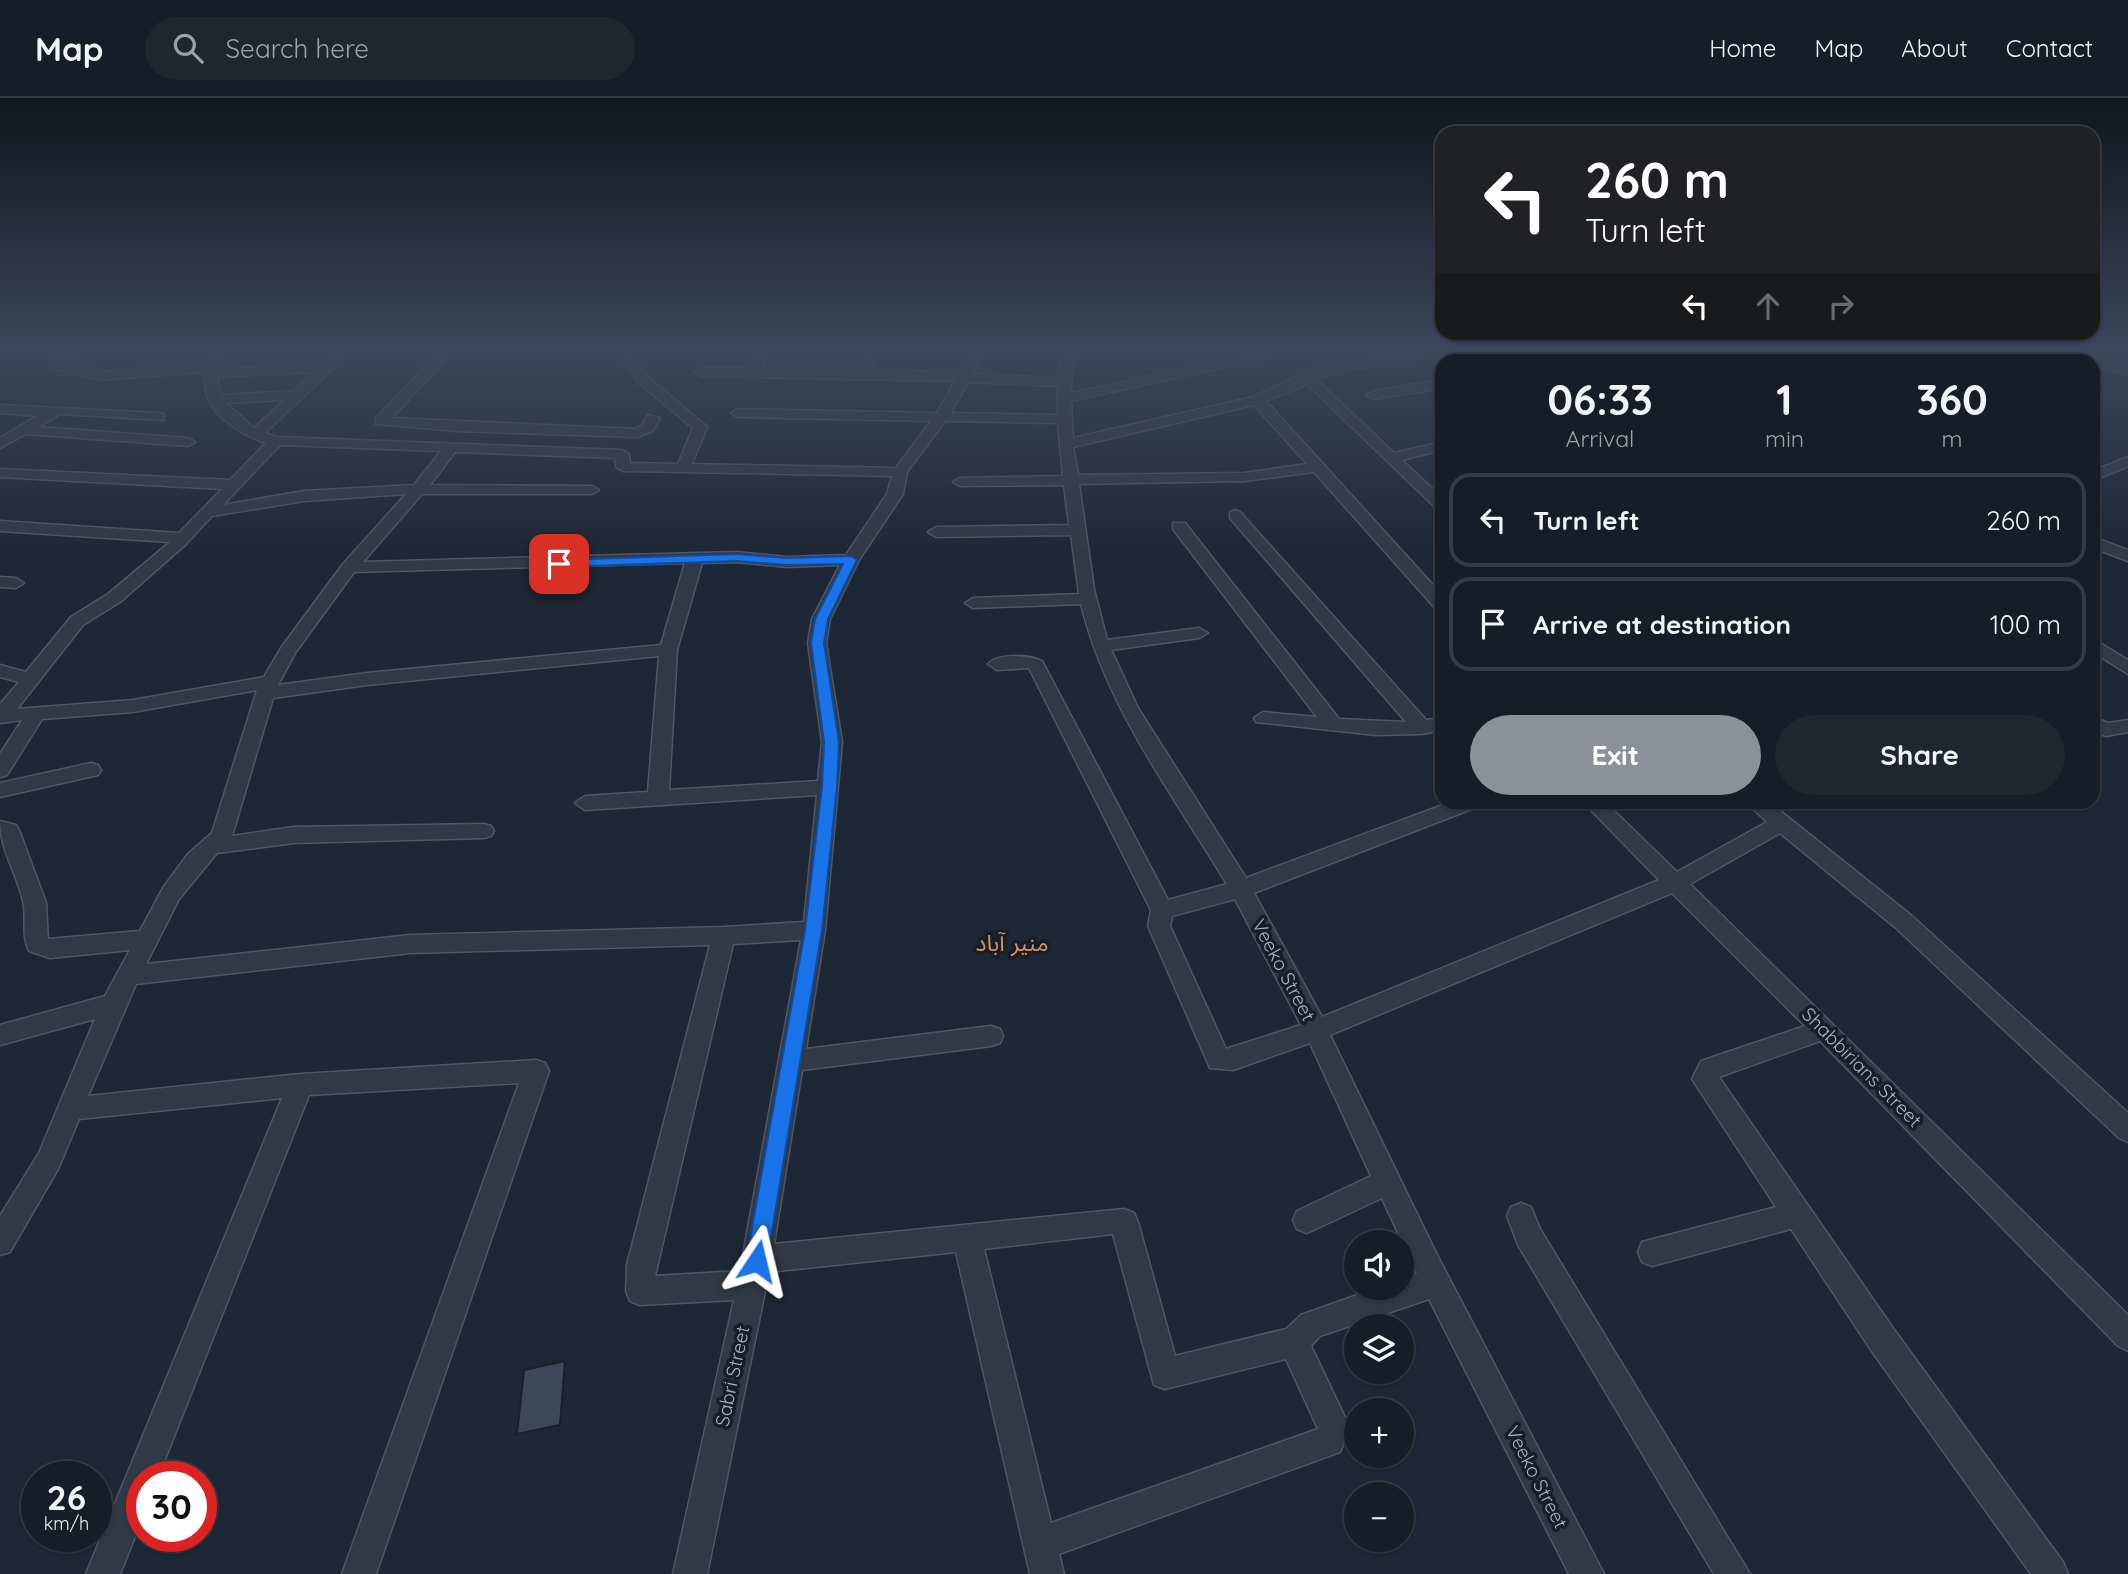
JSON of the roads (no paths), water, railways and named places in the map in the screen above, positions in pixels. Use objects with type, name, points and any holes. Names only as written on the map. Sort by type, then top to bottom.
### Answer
[{"type":"street","points":[[0,444],[45,416]]},
{"type":"street","points":[[143,416],[159,417]]},
{"type":"street","points":[[229,416],[256,435],[276,441],[449,441],[637,433],[648,428],[653,418]]},
{"type":"street","points":[[256,435],[278,416]]},
{"type":"street","points":[[386,416],[381,421],[449,441],[622,454],[623,467],[900,472]]},
{"type":"street","points":[[683,468],[700,427],[686,416]]},
{"type":"street","name":"Sabri Street","points":[[690,1574],[754,1273],[814,930],[832,742],[817,643],[821,619],[851,560],[895,494],[900,472],[942,416]]},
{"type":"street","name":"Veeko Street","points":[[1065,416],[1066,444],[1088,599],[1100,646],[1129,708],[1241,889],[1316,1030],[1436,1282],[1587,1574]]},
{"type":"street","points":[[1066,444],[1188,416]]},
{"type":"street","points":[[1272,416],[1435,597]]},
{"type":"street","points":[[1349,416],[1435,499]]},
{"type":"street","points":[[22,430],[188,442]]},
{"type":"street","points":[[0,717],[77,621],[114,598],[183,538],[276,441]]},
{"type":"street","points":[[3,1233],[49,1160],[113,1004],[171,894],[221,836],[267,688],[287,652],[349,567],[387,528],[449,441]]},
{"type":"street","points":[[1394,457],[1435,448]]},
{"type":"street","points":[[2100,474],[2128,461]]},
{"type":"street","points":[[960,482],[1244,477],[1319,467]]},
{"type":"street","points":[[0,473],[235,485]]},
{"type":"street","points":[[210,512],[304,496],[416,489],[592,490]]},
{"type":"street","points":[[1235,515],[1422,728]]},
{"type":"street","points":[[0,526],[183,538]]},
{"type":"street","points":[[1179,526],[1331,722]]},
{"type":"street","points":[[936,532],[1078,530]]},
{"type":"street","points":[[2100,544],[2125,553]]},
{"type":"street","points":[[349,567],[532,565],[737,557],[787,562],[851,560]]},
{"type":"street","points":[[657,798],[661,777],[668,650],[695,558]]},
{"type":"street","points":[[973,603],[1088,599]]},
{"type":"street","points":[[1100,646],[1199,633]]},
{"type":"street","points":[[2100,649],[2128,668]]},
{"type":"street","points":[[0,717],[132,706],[267,688],[668,650]]},
{"type":"street","points":[[997,664],[1030,662],[1036,665],[1162,910],[1159,926],[1219,1059],[1233,1059],[1316,1030],[1675,883],[1781,823]]},
{"type":"street","points":[[0,671],[30,679]]},
{"type":"street","points":[[0,771],[36,714]]},
{"type":"street","points":[[1264,718],[1331,722],[1383,729],[1435,725]]},
{"type":"street","points":[[2100,727],[2106,730],[2128,726]]},
{"type":"street","points":[[0,790],[91,770]]},
{"type":"street","points":[[585,803],[829,787]]},
{"type":"street","points":[[1162,910],[1241,889],[1452,809]]},
{"type":"street","name":"Shabbirians Street","points":[[1600,809],[1824,1029],[2128,1336]]},
{"type":"street","points":[[1764,809],[1904,922],[2128,1130]]},
{"type":"street","points":[[0,828],[9,830],[35,903],[37,945],[50,950],[147,939]]},
{"type":"street","points":[[210,846],[321,834],[484,831]]},
{"type":"street","points":[[128,975],[410,944],[724,936],[814,930]]},
{"type":"street","points":[[724,936],[641,1265],[640,1291],[967,1237],[1124,1222],[1165,1374],[1294,1342],[1311,1325],[1436,1282]]},
{"type":"street","points":[[0,1035],[113,1004]]},
{"type":"street","points":[[1824,1029],[1710,1069],[1705,1079],[1884,1342],[2051,1574]]},
{"type":"street","points":[[791,1061],[991,1036]]},
{"type":"street","points":[[70,1109],[300,1085],[536,1071],[359,1574]]},
{"type":"street","points":[[148,1461],[300,1085]]},
{"type":"street","points":[[1307,1220],[1388,1182]]},
{"type":"street","points":[[1651,1252],[1797,1215]]},
{"type":"street","points":[[1521,1216],[1528,1236],[1732,1574]]},
{"type":"street","points":[[967,1237],[1044,1559],[1329,1441],[1334,1428],[1294,1342]]},
{"type":"street","points":[[103,1574],[126,1517]]},
{"type":"district","name":"منیر آباد","points":[[1012,942]]}]
